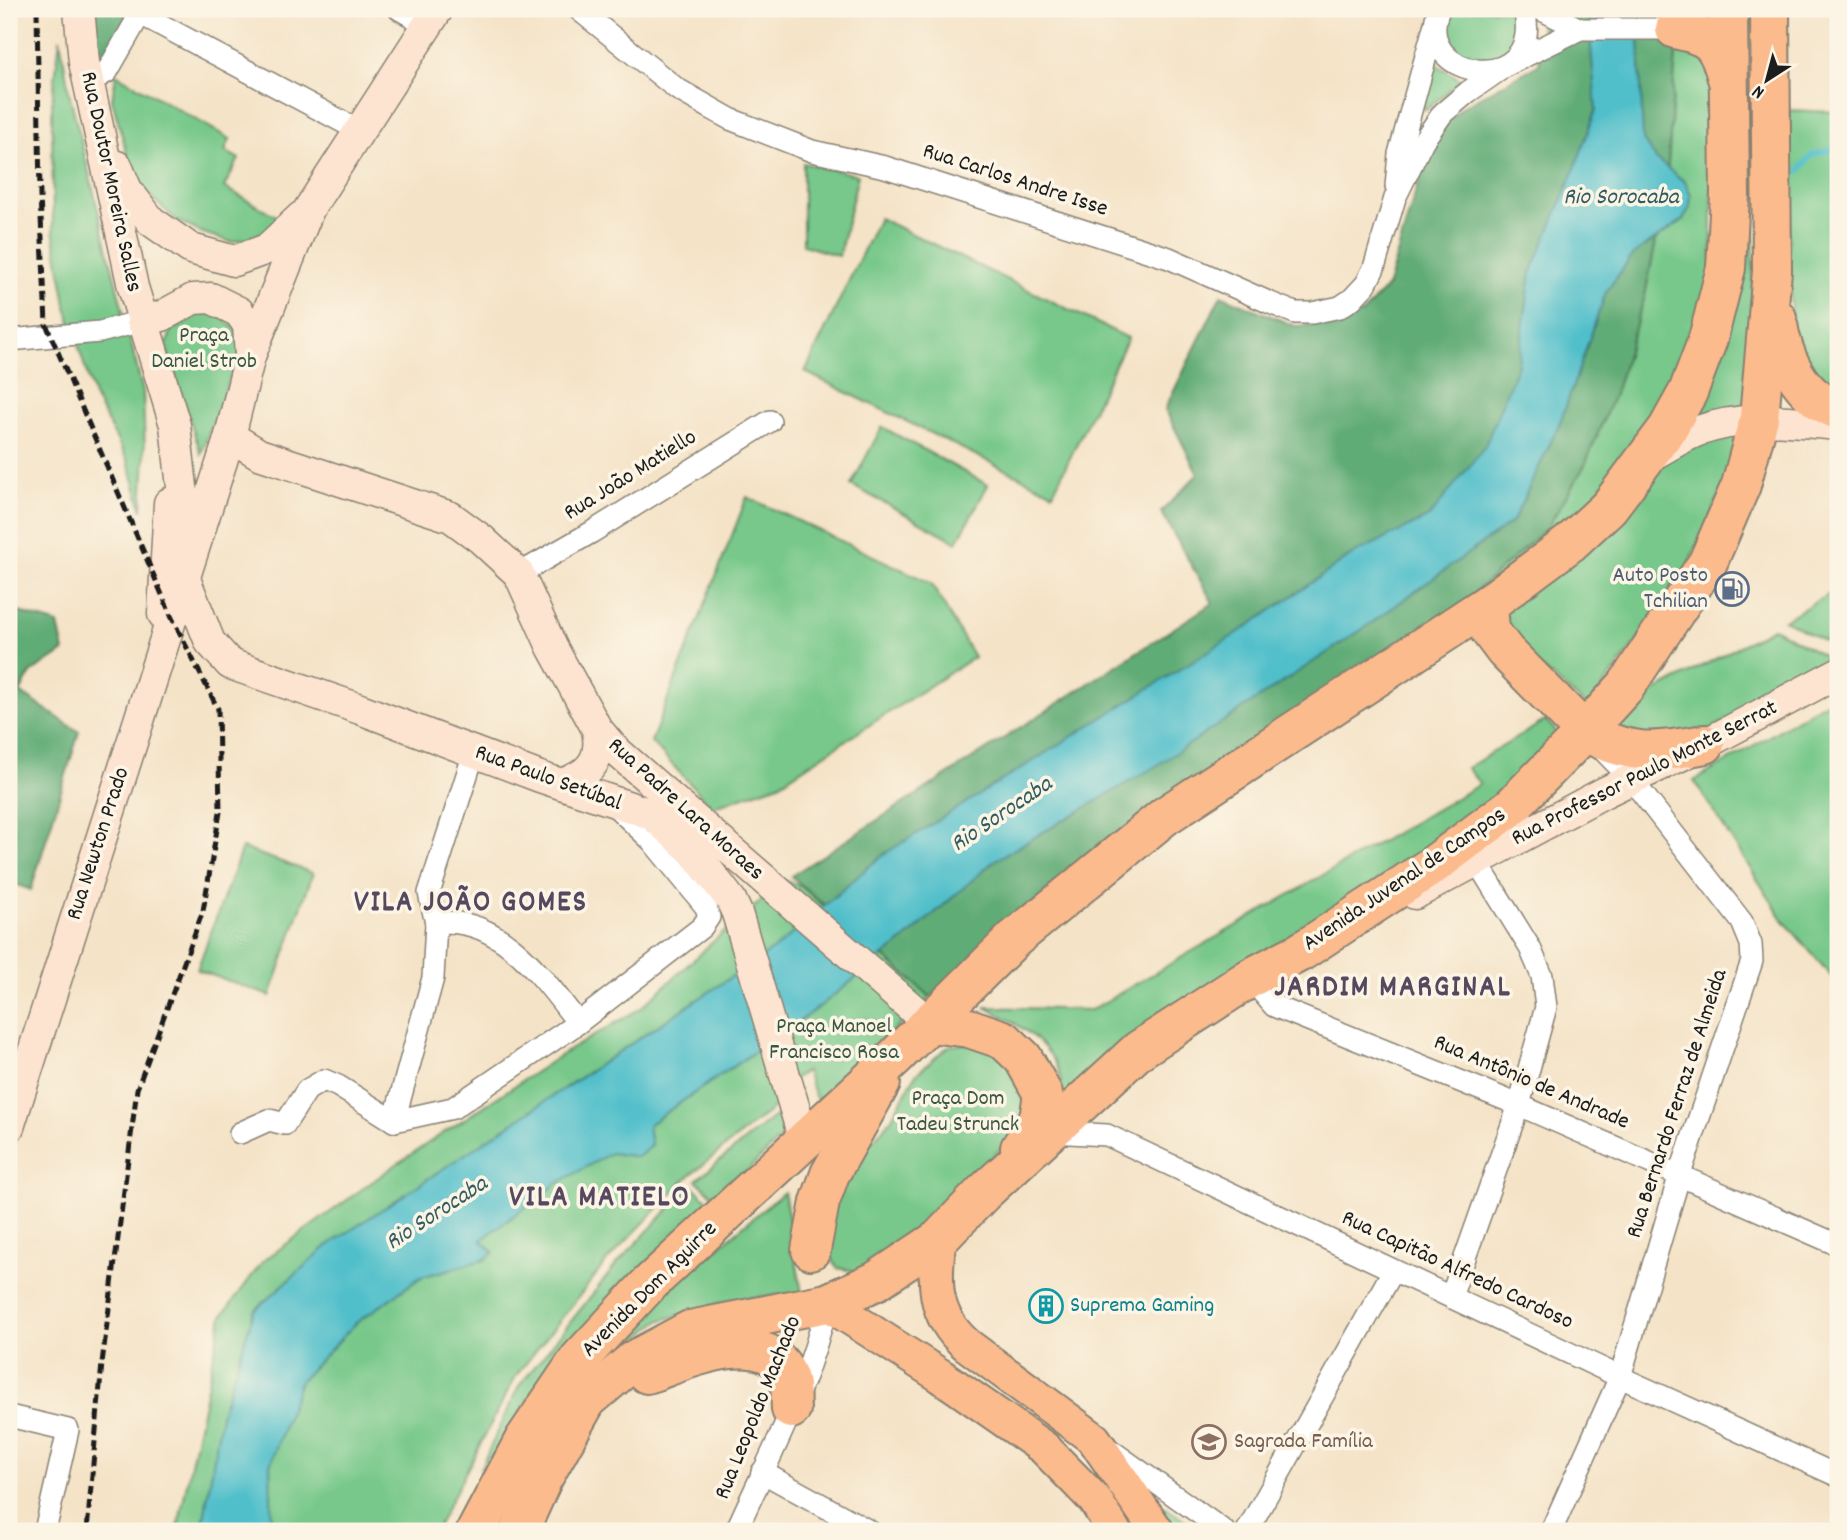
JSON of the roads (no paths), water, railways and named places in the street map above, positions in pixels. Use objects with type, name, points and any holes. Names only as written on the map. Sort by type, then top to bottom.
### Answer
[{"type":"highway","name":"Avenida Juvenal de Campos","points":[[983,1193],[1139,1050],[1250,978],[1302,951],[1432,866],[1511,807],[1626,686],[1708,562],[1741,485],[1759,418],[1772,271],[1770,9]]},
{"type":"highway","points":[[1724,16],[1756,62],[1772,99]]},
{"type":"highway","points":[[1675,29],[1724,16]]},
{"type":"highway","points":[[811,1250],[820,1202],[830,1174],[895,1057],[1014,939],[1165,816],[1488,604],[1570,543],[1609,507],[1668,428],[1688,391],[1708,339],[1726,268],[1730,195],[1724,16]]},
{"type":"highway","points":[[1675,29],[1702,35],[1707,39],[1720,56],[1728,80]]},
{"type":"highway","points":[[1772,271],[1780,340],[1788,363],[1808,392],[1838,410]]},
{"type":"highway","points":[[1488,604],[1490,631],[1505,651],[1585,732],[1599,740],[1638,751],[1659,753],[1705,744]]},
{"type":"highway","points":[[929,1023],[969,1028],[1004,1040],[1023,1058],[1043,1094],[1039,1119],[1025,1141],[983,1193]]},
{"type":"highway","name":"Avenida Dom Aguirre","points":[[477,1531],[523,1440],[579,1359],[649,1284],[895,1057]]},
{"type":"highway","points":[[804,1140],[811,1250],[827,1303]]},
{"type":"highway","name":"Avenida Dom Aguirre","points":[[520,1531],[542,1480],[587,1400],[634,1360],[690,1330],[827,1303],[876,1280],[939,1240],[983,1193]]},
{"type":"highway","points":[[587,1400],[647,1374],[705,1354],[743,1348],[763,1350],[783,1365],[790,1380],[791,1409]]},
{"type":"main road","name":"Rua Doutor Moreira Salles","points":[[79,9],[84,62],[93,107],[142,321],[175,425],[188,569]]},
{"type":"main road","points":[[250,356],[309,209],[432,17]]},
{"type":"main road","points":[[93,107],[127,190],[151,221],[191,250],[233,261],[267,249],[309,209]]},
{"type":"main road","points":[[142,321],[162,316],[193,299],[211,298],[239,312],[248,325],[250,356]]},
{"type":"main road","name":"Rua Newton Prado","points":[[9,1127],[230,436],[250,356]]},
{"type":"main road","points":[[1644,460],[1696,432],[1722,424],[1759,418],[1838,425]]},
{"type":"main road","points":[[175,425],[163,598],[163,644],[189,630],[200,633],[210,642]]},
{"type":"main road","name":"Rua Padre Lara Moraes","points":[[230,436],[259,454],[451,517],[481,539],[519,574],[552,647],[597,729],[632,766],[929,1023]]},
{"type":"main road","name":"Rua Paulo Setúbal","points":[[188,569],[210,642],[230,664],[611,802],[651,814],[693,851],[731,900],[737,913],[804,1140]]},
{"type":"main road","name":"Rua Professor Paulo Monte Serrat","points":[[1302,951],[1838,673]]},
{"type":"main road","points":[[562,784],[582,776],[594,762],[599,741],[597,729]]},
{"type":"main road","points":[[939,1240],[937,1296],[950,1329],[967,1345],[1094,1438],[1157,1531]]},
{"type":"main road","points":[[827,1303],[1044,1448],[1095,1500],[1114,1531]]},
{"type":"street","points":[[399,9],[432,17]]},
{"type":"street","name":"Rua Carlos Andre Isse","points":[[578,9],[677,89],[730,119],[812,151],[885,167],[1169,258],[1295,313],[1326,312],[1340,307],[1366,284],[1374,268],[1395,198],[1423,141],[1437,120],[1468,92],[1507,65]]},
{"type":"street","points":[[1507,65],[1518,53],[1525,39],[1527,24],[1524,9]]},
{"type":"street","points":[[1540,9],[1580,29]]},
{"type":"street","points":[[84,62],[92,74],[100,76],[107,72],[138,10],[358,130]]},
{"type":"street","points":[[1432,14],[1441,48],[1451,60],[1464,68],[1478,71],[1494,70],[1507,65],[1580,29],[1675,29]]},
{"type":"street","name":"Rua Carlos Andre Isse","points":[[1395,198],[1399,154],[1432,14]]},
{"type":"street","points":[[9,340],[100,332],[142,321]]},
{"type":"street","name":"Rua João Matiello","points":[[519,574],[592,532],[770,421]]},
{"type":"street","name":"Rua Bernardo Ferraz de Almeida","points":[[1551,1531],[1620,1377],[1680,1174],[1752,961],[1751,944],[1742,922],[1632,780],[1585,732]]},
{"type":"street","points":[[394,1121],[433,978],[436,923],[429,893],[474,753]]},
{"type":"street","points":[[240,1133],[269,1120],[285,1125],[307,1090],[324,1080],[394,1121],[453,1108],[578,1023],[702,928],[709,917],[706,907],[652,841],[611,802]]},
{"type":"street","points":[[1451,1297],[1519,1105],[1546,1007],[1542,976],[1530,948],[1478,862]]},
{"type":"street","points":[[436,923],[471,925],[492,932],[541,978],[578,1023]]},
{"type":"street","name":"Rua Antônio de Andrade","points":[[1250,978],[1275,1006],[1519,1105],[1838,1245]]},
{"type":"street","name":"Rua Capitão Alfredo Cardoso","points":[[1057,1126],[1107,1135],[1620,1377],[1838,1476]]},
{"type":"street","points":[[1247,1531],[1393,1271]]},
{"type":"street","name":"Rua Leopoldo Machado","points":[[736,1531],[819,1339],[827,1303]]},
{"type":"street","points":[[9,1416],[68,1430],[45,1531]]},
{"type":"street","points":[[1094,1438],[1224,1531]]},
{"type":"street","points":[[762,1472],[869,1531]]},
{"type":"water","name":"Rio Sorocaba","points":[[1588,9],[1638,9],[1643,140],[1656,159],[1685,182],[1691,195],[1690,207],[1683,220],[1633,255],[1606,292],[1560,423],[1513,521],[1363,629],[1153,768],[994,861],[904,940],[814,1011],[648,1125],[651,1146],[638,1157],[611,1153],[558,1183],[481,1240],[494,1252],[484,1260],[421,1277],[356,1323],[300,1381],[270,1465],[272,1531],[202,1531],[221,1415],[254,1311],[327,1246],[778,946],[881,856],[1247,627],[1355,553],[1429,517],[1485,446],[1518,364],[1531,273],[1572,176],[1596,110]]},
{"type":"waterway","points":[[1798,172],[1812,155],[1835,148],[1838,150]]},
{"type":"railway","points":[[37,9],[40,196],[46,324],[172,618],[218,709],[220,812],[203,911],[137,1089],[102,1363],[87,1531]]},
{"type":"place","name":"Auto Posto Tchilian","points":[[1732,589]]},
{"type":"place","name":"Suprema Gaming","points":[[1046,1306]]},
{"type":"place","name":"Sagrada Família","points":[[1209,1442]]},
{"type":"district","name":"VILA JOÃO GOMES","points":[[471,904]]},
{"type":"district","name":"JARDIM MARGINAL","points":[[1393,989]]},
{"type":"district","name":"VILA MATIELO","points":[[600,1199]]},
{"type":"park label","name":"Praça Daniel Strob","points":[[204,349]]},
{"type":"park label","name":"Praça Manoel Francisco Rosa","points":[[834,1040]]},
{"type":"park label","name":"Praça Dom Tadeu Strunck","points":[[958,1112]]}]
